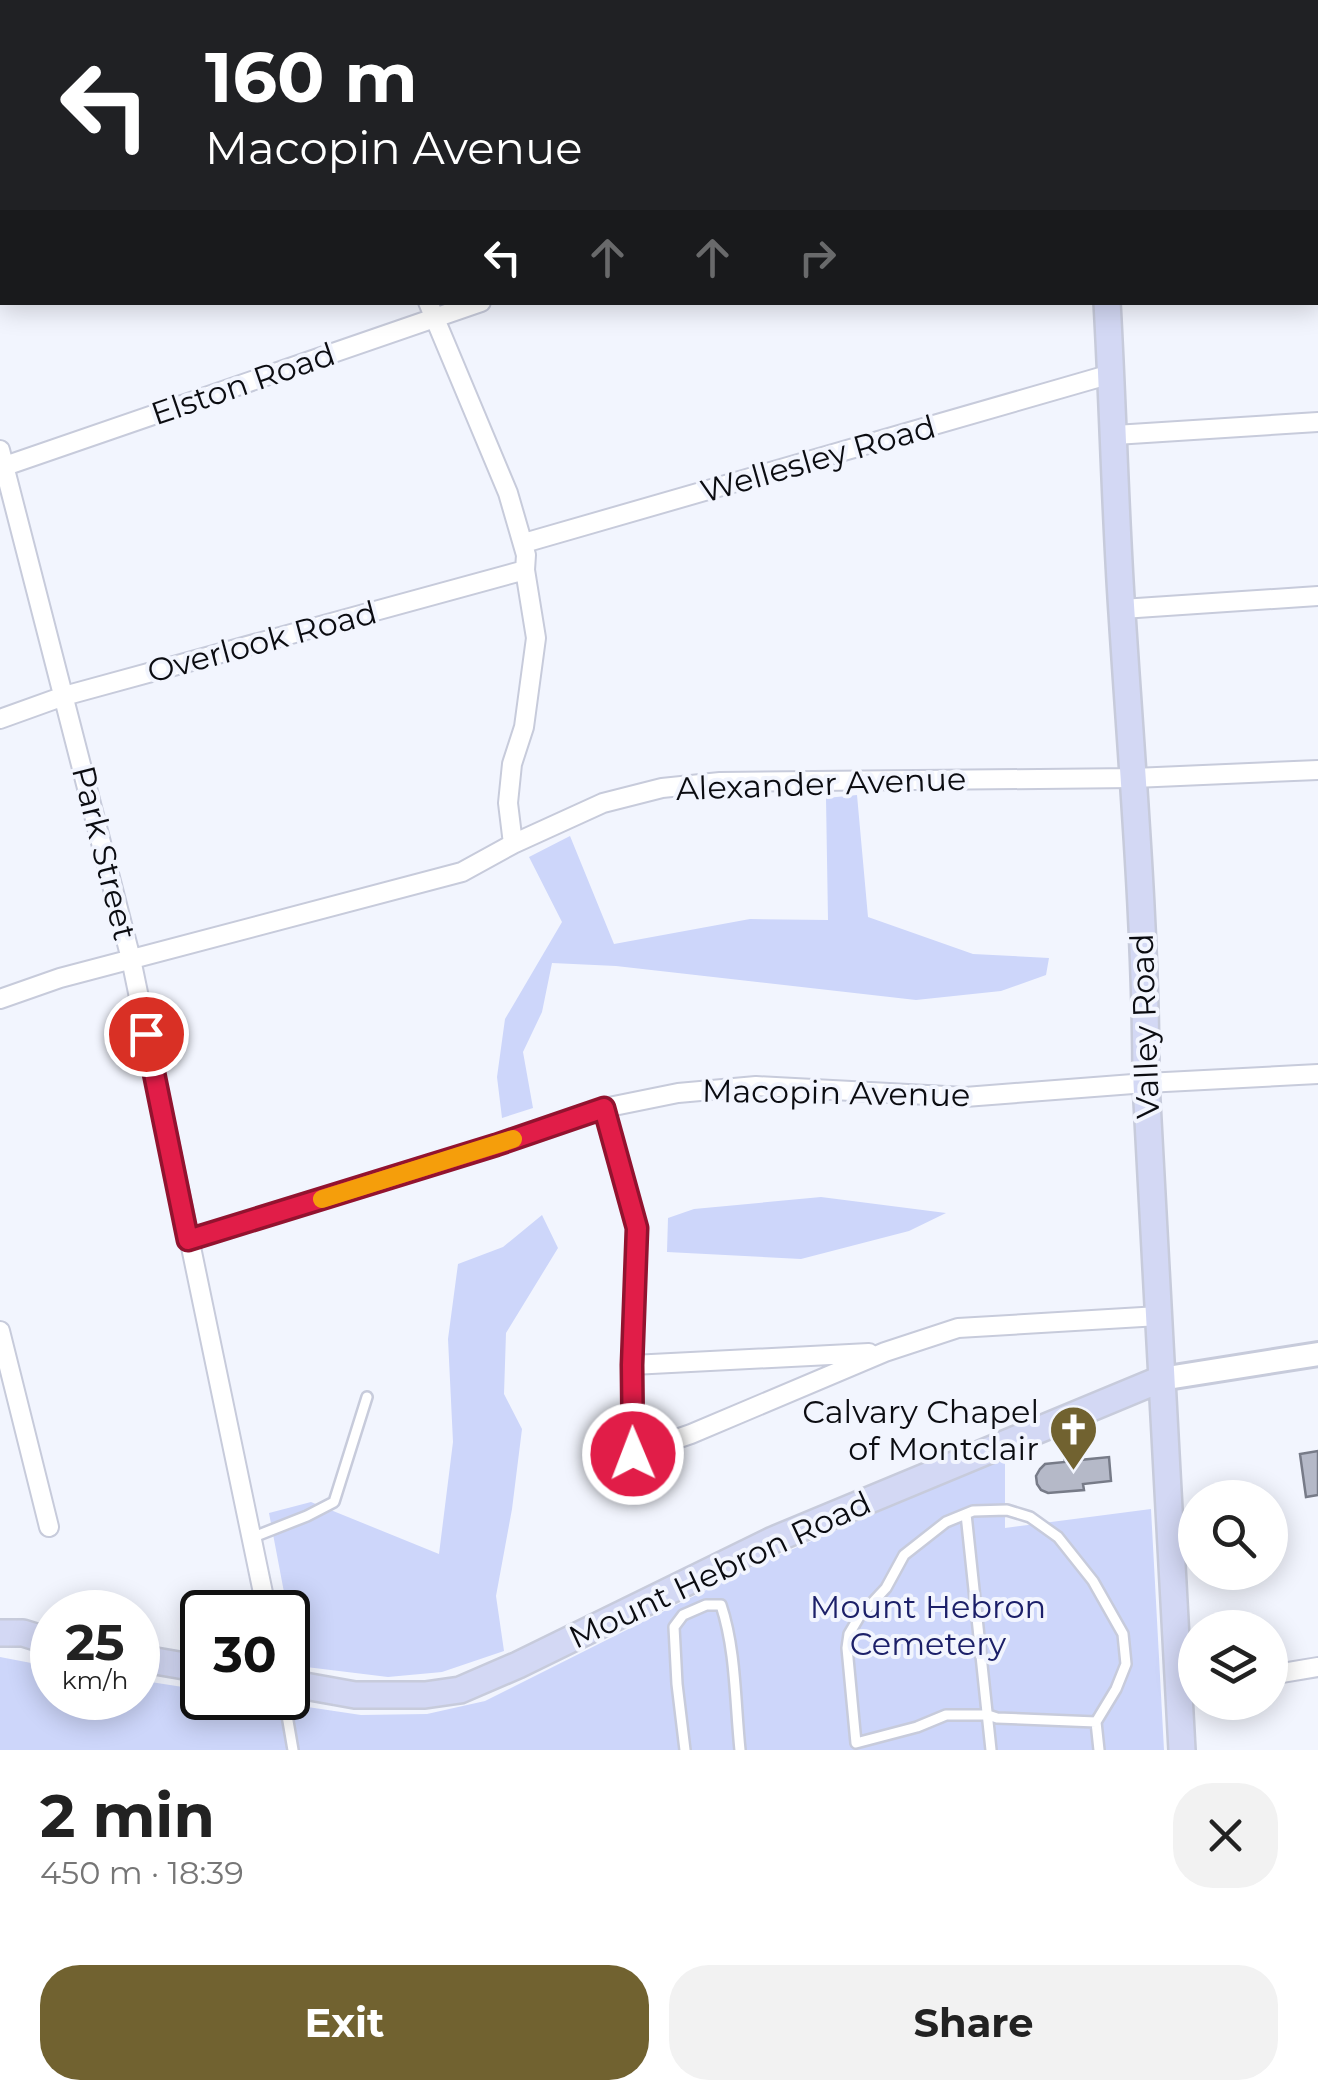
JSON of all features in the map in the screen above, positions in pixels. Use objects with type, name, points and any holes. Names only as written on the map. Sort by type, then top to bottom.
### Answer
[{"type":"main road","name":"Valley Road","points":[[1107,305],[1146,1003],[1146,1083],[1161,1379],[1180,1610]]},
{"type":"main road","name":"Mount Hebron Road","points":[[310,1687],[355,1695],[426,1695],[460,1690],[773,1540],[1161,1379]]},
{"type":"main road","name":"Valley Road","points":[[1182,1750],[1184,1720]]},
{"type":"street","name":"Elston Road","points":[[2,458],[432,310],[463,305]]},
{"type":"street","points":[[432,310],[508,493],[524,543],[536,638],[524,727],[512,764],[508,803],[513,844]]},
{"type":"street","name":"Wellesley Road","points":[[524,543],[1111,374]]},
{"type":"street","points":[[1114,435],[1318,422]]},
{"type":"street","name":"Park Street","points":[[2,458],[131,960],[262,1590]]},
{"type":"street","name":"Overlook Road","points":[[0,718],[64,696],[525,570]]},
{"type":"street","points":[[1122,609],[1318,596]]},
{"type":"street","name":"Alexander Avenue","points":[[0,999],[35,985],[462,872],[603,803],[662,788],[720,782],[1134,778],[1318,770]]},
{"type":"street","name":"Macopin Avenue","points":[[188,1240],[604,1108],[678,1092],[756,1086],[965,1097],[1318,1074]]},
{"type":"street","points":[[604,1108],[637,1228],[633,1454],[691,1434],[884,1352],[958,1328],[1159,1316]]},
{"type":"street","points":[[0,1330],[49,1527]]},
{"type":"street","points":[[632,1365],[884,1352]]},
{"type":"street","name":"Mount Hebron Road","points":[[1161,1379],[1318,1354]]},
{"type":"street","points":[[1288,1672],[1318,1668]]},
{"type":"lane","points":[[251,1538],[334,1502],[367,1397]]},
{"type":"lane","points":[[1096,1722],[946,1715],[856,1746],[849,1634],[886,1588],[904,1554],[946,1522],[973,1511],[1007,1510],[1030,1517],[1058,1538],[1093,1581],[1123,1634],[1126,1664],[1096,1722],[1099,1750]]},
{"type":"lane","points":[[966,1514],[991,1750]]},
{"type":"lane","points":[[685,1750],[676,1684],[674,1627],[683,1615],[706,1605],[721,1605],[726,1619],[740,1750]]},
{"type":"lane","points":[[288,1720],[293,1750]]},
{"type":"green space","points":[[857,795],[868,917],[973,954],[1049,958],[1046,975],[1001,991],[916,1000],[616,966],[552,963],[542,1012],[523,1052],[533,1108],[502,1118],[497,1077],[505,1019],[562,922],[529,857],[570,836],[614,944],[750,919],[828,920],[826,798]]},
{"type":"green space","points":[[821,1197],[946,1213],[909,1231],[801,1259],[667,1252],[668,1218],[694,1209]]},
{"type":"green space","points":[[542,1215],[558,1248],[506,1333],[504,1394],[522,1429],[496,1596],[504,1651],[442,1672],[388,1677],[310,1667],[310,1590],[284,1590],[269,1513],[311,1502],[439,1554],[453,1442],[448,1339],[458,1264],[503,1247]]},
{"type":"green space","name":"Mount Hebron Cemetery","points":[[1005,1457],[1005,1528],[1151,1509],[1164,1750],[0,1750],[0,1657],[30,1663],[30,1720],[160,1720],[160,1683],[180,1687],[180,1720],[310,1720],[310,1707],[361,1715],[427,1714],[485,1701],[756,1565]]},
{"type":"building","points":[[1318,1451],[1318,1495],[1306,1497],[1300,1454]]},
{"type":"building","name":"Calvary Chapel of Montclair","points":[[1079,1455],[1079,1460],[1109,1457],[1111,1481],[1083,1484],[1084,1490],[1041,1490],[1036,1476],[1045,1464],[1065,1462],[1064,1456]]},
{"type":"slow traffic","points":[[322,1199],[513,1139]]},
{"type":"place","name":"Calvary Chapel of Montclair","points":[[1074,1472]]},
{"type":"route","points":[[146,1034],[188,1240],[604,1108],[637,1228],[633,1454]]}]
